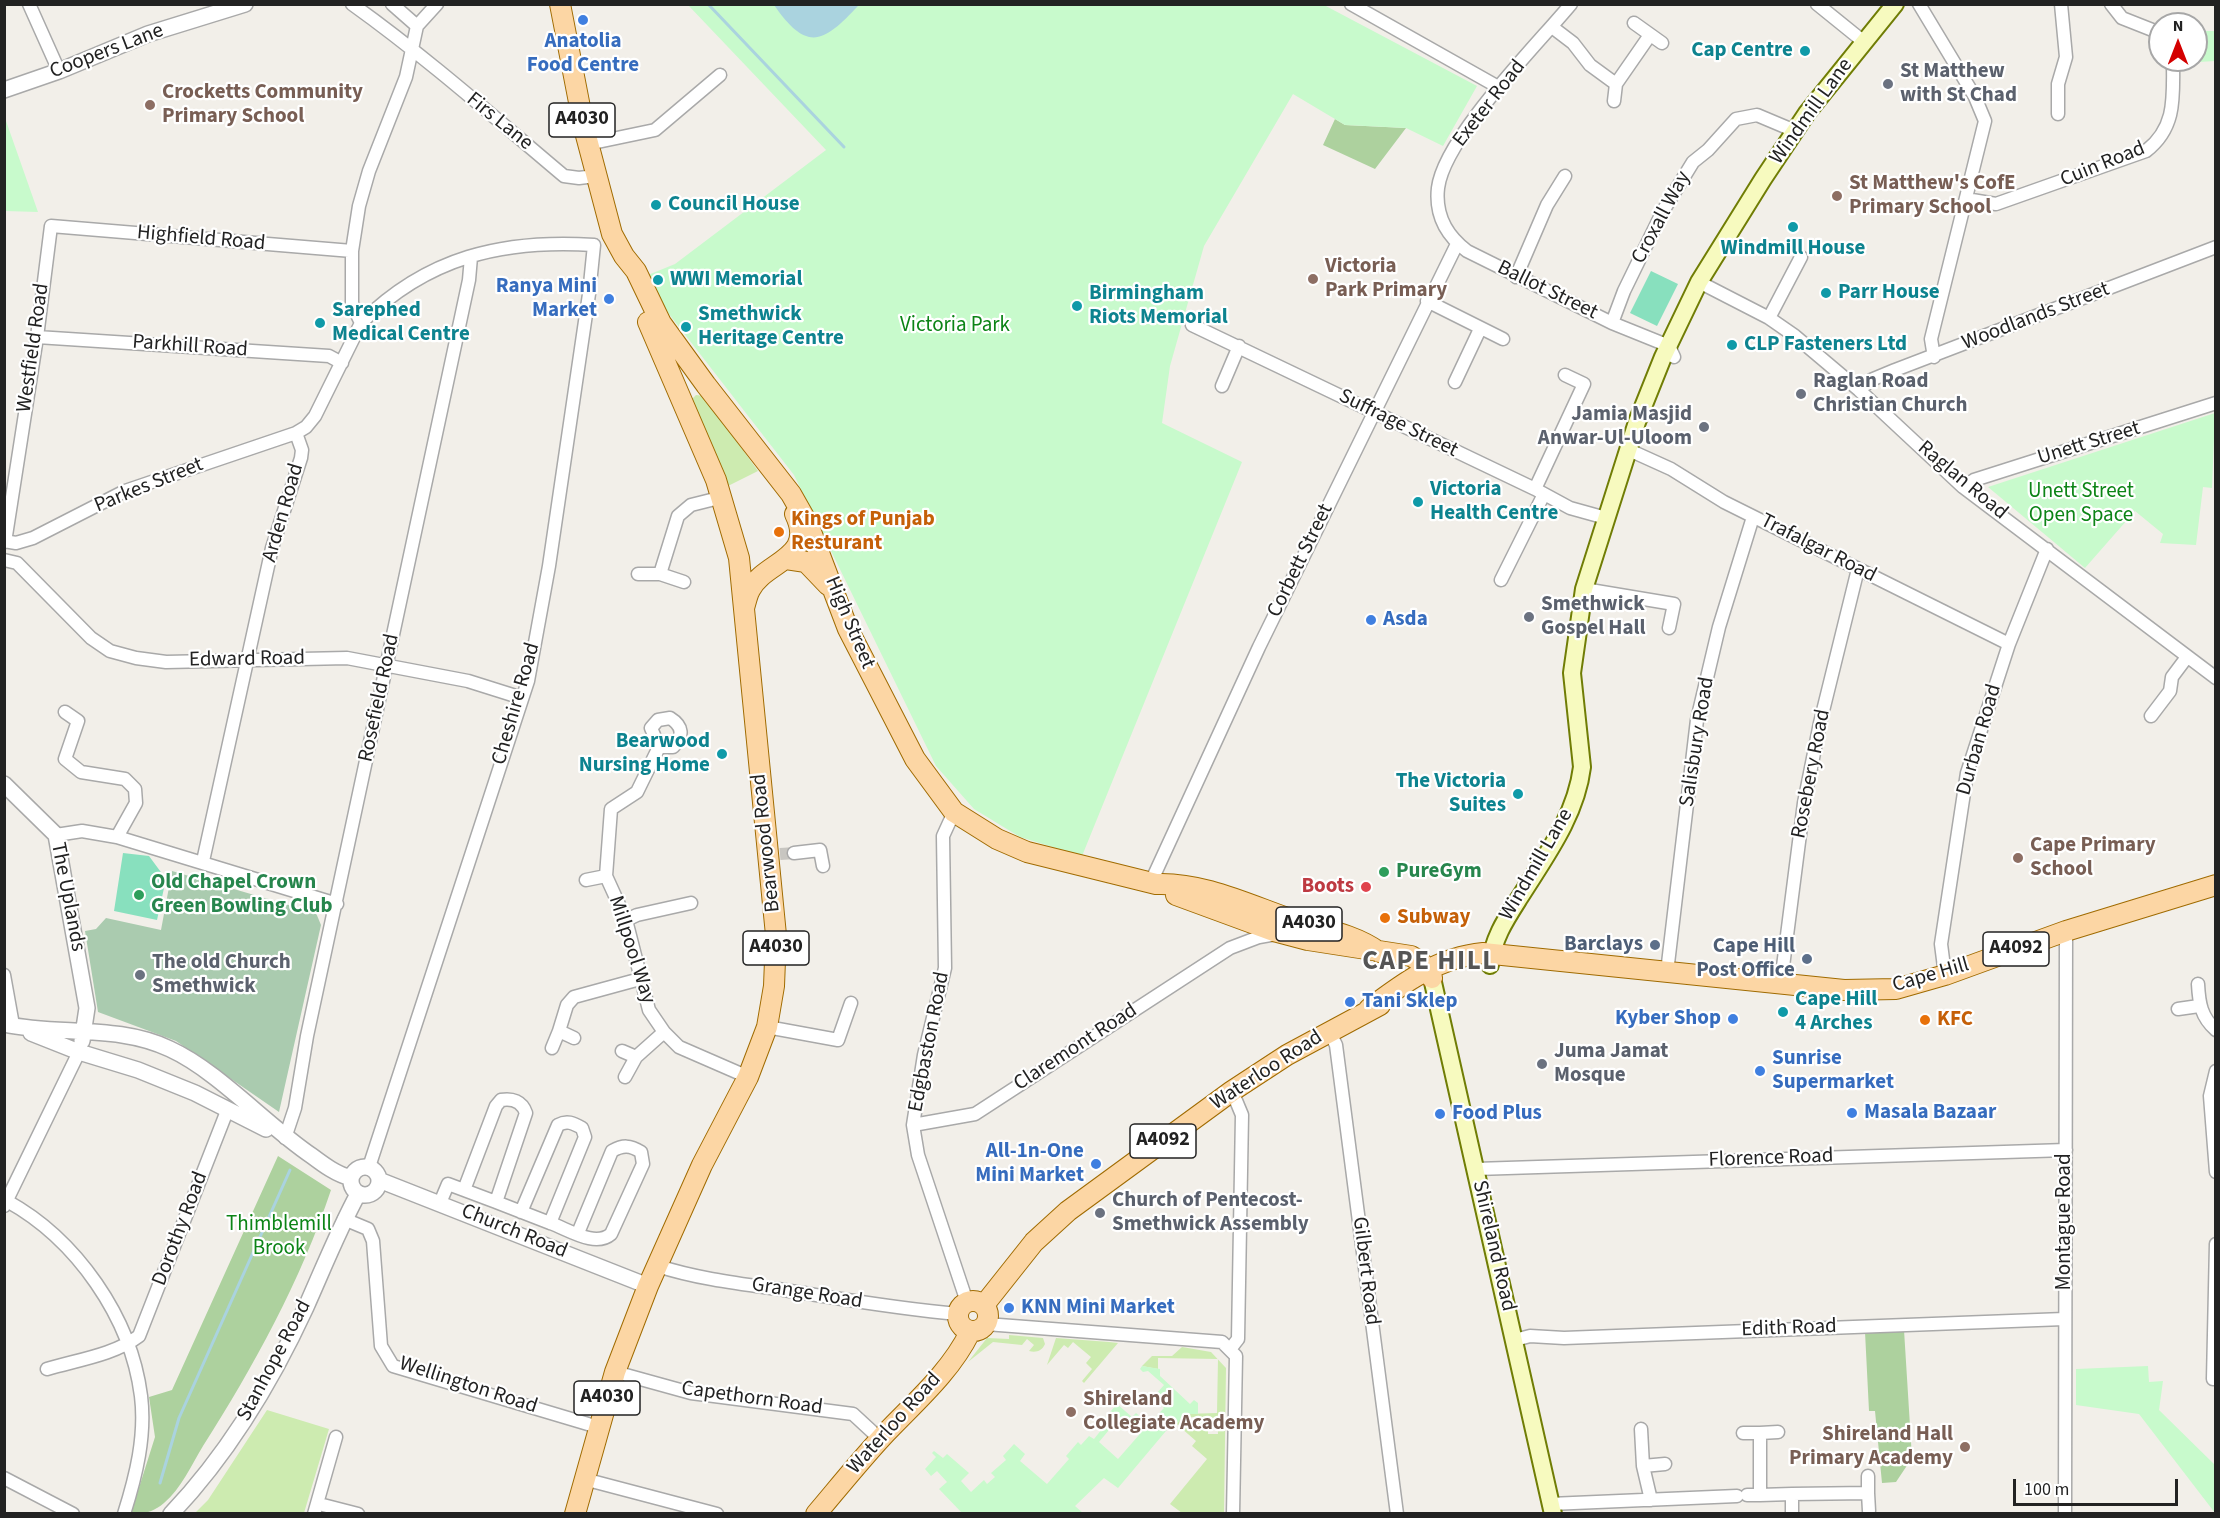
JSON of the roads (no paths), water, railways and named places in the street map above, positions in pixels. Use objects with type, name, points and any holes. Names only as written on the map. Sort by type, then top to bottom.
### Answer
[{"type":"main road","name":"High Street","points":[[560,4],[595,176],[612,234],[624,256],[636,271],[661,323],[674,359],[706,385],[791,494],[808,524],[834,592],[867,666],[915,759],[954,812],[997,839],[1027,852],[1153,883],[1163,891],[1237,907]]},
{"type":"main road","name":"Windmill Lane","points":[[1491,959],[1502,926],[1561,830],[1581,783],[1582,768],[1572,674],[1584,589],[1637,422],[1672,351],[1686,309],[1703,285],[1737,224],[1795,131],[1895,4]]},
{"type":"main road","name":"Windmill Lane","points":[[1672,351],[1688,329],[1703,285]]},
{"type":"main road","name":"Bearwood Road","points":[[575,1514],[615,1372],[648,1286],[702,1165],[748,1077],[767,1027],[774,986],[777,935],[774,855],[740,558],[723,497],[685,405],[674,359]]},
{"type":"main road","points":[[685,405],[688,392],[706,385]]},
{"type":"main road","name":"A4030","points":[[744,608],[750,589],[786,559],[798,543],[801,529],[767,464]]},
{"type":"main road","points":[[740,558],[749,569],[766,574]]},
{"type":"main road","name":"A4030","points":[[786,559],[806,562],[834,592]]},
{"type":"main road","name":"Cape Hill","points":[[1430,974],[1446,960],[1466,955],[1491,959],[1535,957],[1563,963],[1781,982],[1844,990],[1886,990],[1945,975],[2066,931],[2216,885]]},
{"type":"main road","points":[[1237,907],[1257,916],[1266,910],[1268,918],[1286,933]]},
{"type":"main road","name":"A4030","points":[[1237,907],[1286,933],[1340,947],[1411,956],[1430,974]]},
{"type":"main road","name":"A4030","points":[[1266,910],[1354,938],[1379,952]]},
{"type":"main road","name":"Waterloo Road","points":[[816,1514],[880,1439],[929,1389],[962,1348],[973,1315],[1054,1222],[1232,1091],[1329,1031],[1430,974]]},
{"type":"main road","name":"Shireland Road","points":[[1430,974],[1552,1509]]},
{"type":"street","points":[[29,4],[59,71]]},
{"type":"street","name":"Coopers Lane","points":[[4,90],[59,71],[208,10],[245,4]]},
{"type":"street","name":"Firs Lane","points":[[352,4],[412,47],[481,108],[564,176],[579,178],[595,176]]},
{"type":"street","points":[[392,4],[417,26]]},
{"type":"street","points":[[437,4],[417,26],[400,96],[369,171],[359,206],[352,251],[352,304],[355,315],[361,323],[381,303],[434,270],[487,251],[541,243],[594,245],[612,234]]},
{"type":"street","points":[[1351,4],[1500,88]]},
{"type":"street","name":"Exeter Road","points":[[1457,244],[1441,217],[1438,189],[1446,164],[1462,136],[1571,4]]},
{"type":"street","points":[[1817,4],[1864,42]]},
{"type":"street","points":[[1919,4],[1975,96],[1985,121],[1931,339],[1934,357]]},
{"type":"street","points":[[2058,114],[2058,84],[2066,57],[2061,4]]},
{"type":"street","points":[[2111,4],[2122,18],[2148,28]]},
{"type":"street","points":[[1634,23],[1662,43]]},
{"type":"street","points":[[1552,27],[1573,43],[1590,65],[1616,84]]},
{"type":"street","points":[[1614,101],[1616,84],[1650,35]]},
{"type":"street","name":"Cuin Road","points":[[1966,199],[1996,204],[2146,151],[2159,140],[2169,122],[2173,107],[2173,72]]},
{"type":"street","points":[[588,144],[655,129],[720,75]]},
{"type":"street","name":"Croxall Way","points":[[1612,322],[1624,291],[1663,212],[1693,162],[1708,150],[1736,118],[1757,115],[1795,131]]},
{"type":"street","points":[[1516,277],[1547,205],[1565,176]]},
{"type":"street","name":"Highfield Road","points":[[51,226],[352,251]]},
{"type":"street","name":"Westfield Road","points":[[5,542],[37,337],[51,226]]},
{"type":"street","name":"Ballot Street","points":[[1457,244],[1516,277],[1672,351]]},
{"type":"street","name":"Corbett Street","points":[[1153,883],[1255,657],[1457,244]]},
{"type":"street","name":"Cheshire Road","points":[[369,1167],[522,698],[549,566],[594,245]]},
{"type":"street","name":"Woodlands Street","points":[[1859,390],[1871,380],[2216,247]]},
{"type":"street","name":"Rosefield Road","points":[[285,1138],[295,1108],[307,1036],[337,904],[466,291],[471,257]]},
{"type":"street","points":[[1769,318],[1802,257]]},
{"type":"street","name":"Raglan Road","points":[[1703,285],[1769,318],[1809,346],[1963,487],[2216,678]]},
{"type":"street","points":[[1427,302],[1503,339]]},
{"type":"street","name":"Arden Road","points":[[203,861],[272,548],[301,458],[302,450],[296,433],[306,427],[315,416],[361,323]]},
{"type":"street","name":"Suffrage Street","points":[[1192,325],[1570,508],[1606,518]]},
{"type":"street","points":[[1455,382],[1480,329]]},
{"type":"street","name":"Parkhill Road","points":[[37,337],[329,356],[342,363]]},
{"type":"street","points":[[1222,386],[1239,346]]},
{"type":"street","points":[[1501,580],[1584,384],[1565,375]]},
{"type":"street","name":"Unett Street","points":[[1963,487],[1974,480],[2216,403]]},
{"type":"street","name":"Parkes Street","points":[[5,542],[21,541],[125,491],[296,433]]},
{"type":"street","name":"Trafalgar Road","points":[[1629,450],[1671,469],[1720,500],[2009,644]]},
{"type":"street","points":[[660,574],[678,516],[691,505],[723,497]]},
{"type":"street","name":"Salisbury Road","points":[[1667,972],[1697,720],[1719,627],[1753,516]]},
{"type":"street","points":[[6,563],[21,541]]},
{"type":"street","name":"Durban Road","points":[[1945,975],[1941,944],[1966,773],[2009,644],[2047,549]]},
{"type":"street","name":"Edward Road","points":[[6,563],[17,563],[91,638],[110,651],[166,662],[347,658],[468,681],[522,698]]},
{"type":"street","name":"Rosebery Road","points":[[1781,982],[1804,803],[1820,723],[1858,569]]},
{"type":"street","points":[[638,574],[660,574],[684,582]]},
{"type":"street","points":[[1584,589],[1674,604],[1669,628]]},
{"type":"street","points":[[2151,716],[2170,691],[2172,677],[2187,657]]},
{"type":"street","points":[[65,712],[78,721],[65,759],[81,772],[125,779],[135,789],[136,803],[117,837]]},
{"type":"street","name":"Millpool Way","points":[[658,747],[638,792],[611,809],[606,876],[626,920],[650,1010],[664,1032],[679,1047],[748,1077]]},
{"type":"street","name":"The Uplands","points":[[4,784],[56,835],[87,1008],[85,1031]]},
{"type":"street","name":"Edgbaston Road","points":[[954,812],[943,836],[945,968],[924,1055],[913,1125],[918,1155],[973,1315]]},
{"type":"street","points":[[56,835],[82,831],[117,837],[203,861],[337,904]]},
{"type":"street","points":[[794,853],[820,850],[823,866]]},
{"type":"street","name":"Millpool Way","points":[[586,880],[606,876]]},
{"type":"street","points":[[626,920],[637,915],[691,903]]},
{"type":"street","points":[[1230,948],[1239,936],[1237,907]]},
{"type":"street","name":"Montague Road","points":[[2065,1514],[2066,931]]},
{"type":"street","name":"Claremont Road","points":[[913,1125],[975,1114],[1230,948],[1259,937],[1286,933]]},
{"type":"street","points":[[4,975],[9,1024]]},
{"type":"street","points":[[552,1048],[567,1005],[574,997],[640,979]]},
{"type":"street","points":[[2198,984],[2199,1006],[2216,1030]]},
{"type":"street","points":[[767,1027],[838,1040],[851,1003]]},
{"type":"street","points":[[2178,1010],[2199,1006]]},
{"type":"street","points":[[9,1024],[109,1032],[170,1049],[201,1069],[285,1138],[341,1175],[351,1179]]},
{"type":"street","points":[[9,1024],[79,1052],[138,1070],[195,1094],[285,1138]]},
{"type":"street","points":[[85,1031],[79,1052],[6,1204],[32,1215],[52,1231],[80,1262],[129,1343],[141,1397],[141,1436],[135,1477],[124,1514]]},
{"type":"street","points":[[559,1031],[574,1038]]},
{"type":"street","name":"Gilbert Road","points":[[1329,1031],[1336,1045],[1397,1514]]},
{"type":"street","points":[[625,1077],[636,1057],[664,1032]]},
{"type":"street","points":[[622,1051],[636,1057]]},
{"type":"street","points":[[2216,1071],[2210,1096],[2216,1172]]},
{"type":"street","points":[[1232,1091],[1242,1115],[1238,1339],[1231,1348],[1236,1356],[1233,1514]]},
{"type":"street","points":[[465,1190],[496,1106],[501,1100],[515,1100],[524,1107],[526,1113],[496,1202]]},
{"type":"street","name":"Dorothy Road","points":[[129,1343],[139,1336],[150,1312],[227,1111]]},
{"type":"street","points":[[521,1212],[558,1125],[564,1122],[572,1123],[582,1128],[585,1137],[550,1223]]},
{"type":"street","points":[[440,1203],[448,1184],[597,1241],[611,1234],[643,1164],[640,1152],[632,1147],[621,1146],[612,1151],[578,1233]]},
{"type":"street","name":"Florence Road","points":[[1476,1169],[2066,1150]]},
{"type":"street","points":[[369,1167],[376,1172],[380,1180],[375,1192],[366,1196],[358,1194],[352,1187],[351,1179],[356,1170],[369,1167]]},
{"type":"street","name":"Church Road","points":[[380,1180],[648,1286]]},
{"type":"street","name":"Stanhope Road","points":[[171,1514],[216,1464],[252,1410],[305,1307],[344,1219],[358,1194]]},
{"type":"street","name":"Wellington Road","points":[[344,1219],[368,1229],[373,1241],[381,1346],[393,1366],[598,1426]]},
{"type":"street","points":[[2214,1379],[2216,1244]]},
{"type":"street","name":"Grange Road","points":[[658,1266],[678,1272],[888,1307],[1222,1342],[1231,1348]]},
{"type":"street","name":"Edith Road","points":[[1515,1340],[1540,1336],[1564,1338],[2064,1318]]},
{"type":"street","points":[[47,1369],[129,1343]]},
{"type":"street","name":"Capethorn Road","points":[[615,1372],[691,1393],[853,1414],[880,1439]]},
{"type":"street","points":[[1641,1429],[1643,1466],[1651,1500]]},
{"type":"street","points":[[1760,1432],[1760,1495]]},
{"type":"street","points":[[1743,1433],[1778,1432]]},
{"type":"street","points":[[336,1437],[316,1508],[358,1514]]},
{"type":"street","points":[[1643,1466],[1665,1464]]},
{"type":"street","points":[[1868,1476],[1869,1511]]},
{"type":"street","points":[[4,1478],[73,1514]]},
{"type":"street","points":[[584,1479],[717,1514]]},
{"type":"street","points":[[1552,1509],[1742,1495],[1868,1492]]},
{"type":"street","points":[[1792,1494],[1792,1514]]},
{"type":"water","points":[[774,5],[859,5],[836,28],[816,37],[797,31]]},
{"type":"waterway","points":[[708,4],[844,147]]},
{"type":"waterway","name":"Thimblemill Brook","points":[[160,1483],[179,1418],[290,1170]]},
{"type":"tunnel","points":[[780,854],[794,853]]},
{"type":"place","name":"Anatolia Food Centre","points":[[583,20]]},
{"type":"place","name":"Cap Centre","points":[[1805,51]]},
{"type":"place","name":"St Matthew with St Chad","points":[[1888,84]]},
{"type":"place","name":"Crocketts Community Primary School","points":[[150,105]]},
{"type":"place","name":"St Matthew's CofE Primary School","points":[[1837,196]]},
{"type":"place","name":"Council House","points":[[656,205]]},
{"type":"place","name":"Windmill House","points":[[1793,227]]},
{"type":"place","name":"Victoria Park Primary","points":[[1313,279]]},
{"type":"place","name":"WWI Memorial","points":[[658,280]]},
{"type":"place","name":"Parr House","points":[[1826,293]]},
{"type":"place","name":"Ranya Mini Market","points":[[609,299]]},
{"type":"place","name":"Birmingham Riots Memorial","points":[[1077,306]]},
{"type":"place","name":"Sarephed Medical Centre","points":[[320,323]]},
{"type":"place","name":"Smethwick Heritage Centre","points":[[686,327]]},
{"type":"place","name":"CLP Fasteners Ltd","points":[[1732,345]]},
{"type":"place","name":"Raglan Road Christian Church","points":[[1801,394]]},
{"type":"place","name":"Jamia Masjid Anwar-Ul-Uloom","points":[[1704,427]]},
{"type":"place","name":"Victoria Health Centre","points":[[1418,502]]},
{"type":"place","name":"Kings of Punjab Resturant","points":[[779,532]]},
{"type":"place","name":"Smethwick Gospel Hall","points":[[1529,617]]},
{"type":"place","name":"Asda","points":[[1371,620]]},
{"type":"place","name":"Bearwood Nursing Home","points":[[722,754]]},
{"type":"place","name":"The Victoria Suites","points":[[1518,794]]},
{"type":"place","name":"Cape Primary School","points":[[2018,858]]},
{"type":"place","name":"PureGym","points":[[1384,872]]},
{"type":"place","name":"Boots","points":[[1366,887]]},
{"type":"place","name":"Old Chapel Crown Green Bowling Club","points":[[139,895]]},
{"type":"place","name":"Subway","points":[[1385,918]]},
{"type":"place","name":"Barclays","points":[[1655,945]]},
{"type":"place","name":"Cape Hill Post Office","points":[[1807,959]]},
{"type":"place","name":"The old Church Smethwick","points":[[140,975]]},
{"type":"place","name":"Tani Sklep","points":[[1350,1002]]},
{"type":"place","name":"Cape Hill 4 Arches","points":[[1783,1012]]},
{"type":"place","name":"Kyber Shop","points":[[1733,1019]]},
{"type":"place","name":"KFC","points":[[1925,1020]]},
{"type":"place","name":"Juma Jamat Mosque","points":[[1542,1064]]},
{"type":"place","name":"Sunrise Supermarket","points":[[1760,1071]]},
{"type":"place","name":"Masala Bazaar","points":[[1852,1113]]},
{"type":"place","name":"Food Plus","points":[[1440,1114]]},
{"type":"place","name":"All-1n-One Mini Market","points":[[1096,1164]]},
{"type":"place","name":"Church of Pentecost- Smethwick Assembly","points":[[1100,1213]]},
{"type":"place","name":"KNN Mini Market","points":[[1009,1308]]},
{"type":"place","name":"Shireland Collegiate Academy","points":[[1071,1412]]},
{"type":"place","name":"Shireland Hall Primary Academy","points":[[1965,1447]]},
{"type":"district","name":"CAPE HILL","points":[[1430,963]]},
{"type":"park label","name":"Victoria Park","points":[[955,326]]},
{"type":"park label","name":"Unett Street Open Space","points":[[2081,504]]}]
